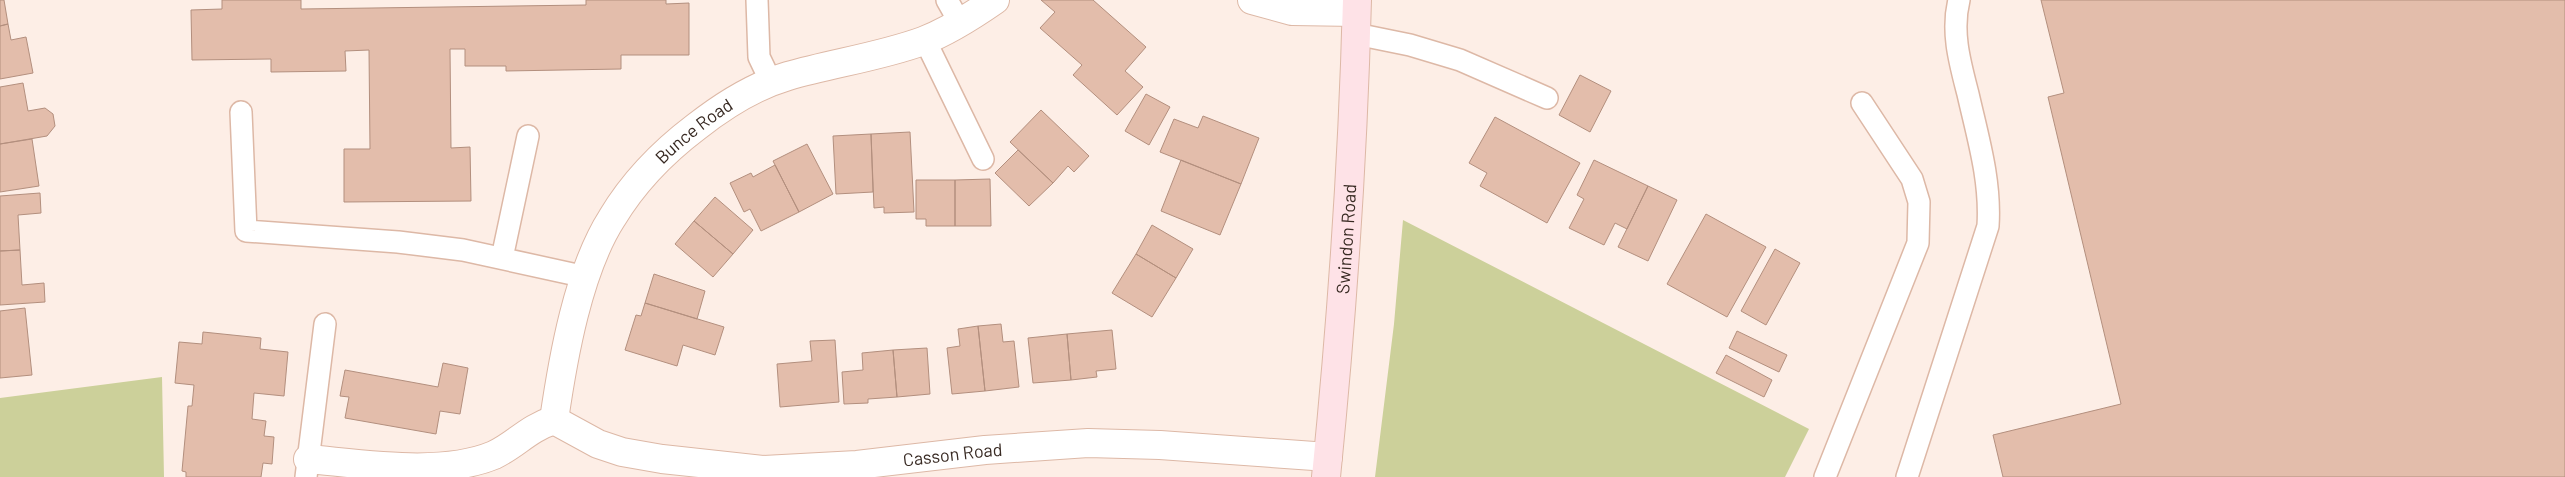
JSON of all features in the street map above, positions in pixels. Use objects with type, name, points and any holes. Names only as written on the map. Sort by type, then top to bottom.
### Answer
[{"type":"main road","name":"Swindon Road","points":[[1327,467],[1342,315],[1351,157],[1356,15]]},
{"type":"street","name":"Bunce Road","points":[[554,420],[567,350],[586,277],[597,246],[611,219],[642,176],[686,134],[736,99],[771,82],[925,40],[954,12],[995,0]]},
{"type":"street","points":[[1252,0],[1292,11],[1356,15]]},
{"type":"street","points":[[307,468],[474,469],[536,426],[554,420]]},
{"type":"street","name":"Casson Road","points":[[554,420],[598,444],[630,453],[727,467],[798,473],[984,450],[1088,443],[1160,445],[1327,467]]},
{"type":"lane","points":[[757,0],[759,57],[771,82]]},
{"type":"lane","points":[[1907,477],[1988,226],[1989,202],[1987,179],[1959,60],[1956,35],[1959,0]]},
{"type":"lane","points":[[1356,15],[1410,45],[1460,60],[1547,98]]},
{"type":"lane","points":[[925,40],[983,159]]},
{"type":"lane","points":[[1825,477],[1918,243],[1919,202],[1912,179],[1862,103]]},
{"type":"lane","points":[[241,112],[246,231],[398,242],[463,250],[586,277]]},
{"type":"lane","points":[[502,258],[528,136]]},
{"type":"lane","points":[[307,468],[325,324]]},
{"type":"green space","points":[[1403,220],[1809,429],[1785,477],[1375,477],[1394,324]]},
{"type":"green space","points":[[162,377],[164,477],[0,477],[0,398]]},
{"type":"building","points":[[0,0],[4,0],[8,24],[0,26]]},
{"type":"building","points":[[222,0],[301,0],[301,9],[586,5],[586,0],[666,0],[666,4],[689,3],[689,55],[621,55],[621,69],[506,71],[506,66],[465,66],[465,49],[450,49],[451,148],[470,147],[471,201],[344,202],[344,149],[370,149],[369,50],[345,51],[346,71],[271,72],[271,59],[192,60],[191,10],[222,9]]},
{"type":"building","points":[[1041,0],[1093,0],[1146,47],[1125,71],[1143,87],[1117,115],[1073,75],[1082,65],[1040,28],[1055,12]]},
{"type":"building","points":[[2041,0],[2565,0],[2565,477],[2003,477],[1993,435],[2121,404],[2048,97],[2064,93]]},
{"type":"building","points":[[8,24],[11,40],[26,37],[33,73],[0,79],[0,26]]},
{"type":"building","points":[[1580,75],[1611,91],[1590,132],[1559,115]]},
{"type":"building","points":[[23,83],[28,111],[45,108],[53,114],[55,126],[47,136],[0,144],[0,87]]},
{"type":"building","points":[[1146,94],[1170,107],[1149,145],[1125,131]]},
{"type":"building","points":[[1041,110],[1089,156],[1074,172],[1068,166],[1053,183],[1010,142]]},
{"type":"building","points":[[1203,116],[1259,138],[1241,184],[1160,152],[1174,119],[1198,128]]},
{"type":"building","points":[[1495,117],[1580,163],[1547,223],[1480,186],[1487,173],[1469,163]]},
{"type":"building","points":[[910,132],[914,212],[884,213],[884,207],[874,208],[871,134]]},
{"type":"building","points":[[871,134],[873,192],[836,194],[833,136]]},
{"type":"building","points":[[32,139],[39,186],[0,192],[0,144]]},
{"type":"building","points":[[807,144],[833,194],[799,212],[773,161]]},
{"type":"building","points":[[1018,150],[1053,183],[1029,206],[995,173]]},
{"type":"building","points":[[1181,160],[1241,184],[1220,235],[1161,211]]},
{"type":"building","points":[[1594,160],[1648,186],[1627,229],[1615,223],[1604,245],[1569,228],[1584,199],[1577,195]]},
{"type":"building","points":[[775,165],[799,212],[761,231],[750,209],[744,212],[730,183],[751,173],[753,177]]},
{"type":"building","points":[[990,179],[991,226],[955,226],[955,180]]},
{"type":"building","points":[[916,180],[955,180],[955,226],[926,226],[926,219],[916,219]]},
{"type":"building","points":[[1648,186],[1677,200],[1648,261],[1618,247]]},
{"type":"building","points":[[40,193],[41,213],[18,215],[20,250],[0,251],[0,196]]},
{"type":"building","points":[[715,197],[753,230],[733,254],[694,221]]},
{"type":"building","points":[[1706,214],[1766,247],[1727,317],[1667,284]]},
{"type":"building","points":[[694,221],[733,254],[713,277],[675,244]]},
{"type":"building","points":[[1152,225],[1193,249],[1176,278],[1136,254]]},
{"type":"building","points":[[1775,249],[1800,263],[1766,325],[1741,311]]},
{"type":"building","points":[[20,250],[22,285],[44,283],[45,302],[0,305],[0,251]]},
{"type":"building","points":[[1136,254],[1176,278],[1152,317],[1112,293]]},
{"type":"building","points":[[654,274],[705,291],[697,319],[645,303]]},
{"type":"building","points":[[645,303],[724,327],[715,355],[683,345],[677,366],[625,350],[636,315],[641,316]]},
{"type":"building","points":[[25,308],[32,375],[0,378],[0,311]]},
{"type":"building","points":[[1001,324],[1003,342],[1014,341],[1019,387],[985,391],[978,326]]},
{"type":"building","points":[[978,326],[985,391],[952,394],[947,348],[960,346],[958,329]]},
{"type":"building","points":[[1112,330],[1116,369],[1096,371],[1097,377],[1071,380],[1067,334]]},
{"type":"building","points":[[1737,331],[1787,355],[1779,372],[1729,348]]},
{"type":"building","points":[[203,332],[261,338],[260,349],[288,352],[284,396],[254,393],[252,419],[266,421],[264,436],[274,437],[272,464],[263,463],[261,477],[186,477],[186,472],[182,471],[188,406],[192,406],[194,385],[175,383],[179,342],[202,344]]},
{"type":"building","points":[[1067,334],[1071,380],[1033,383],[1028,338]]},
{"type":"building","points":[[835,340],[839,402],[780,407],[777,364],[812,361],[810,341]]},
{"type":"building","points":[[927,348],[930,394],[897,397],[893,350]]},
{"type":"building","points":[[893,350],[897,397],[868,399],[868,403],[844,404],[842,372],[863,370],[862,353]]},
{"type":"building","points":[[1726,355],[1772,380],[1764,397],[1716,373]]},
{"type":"building","points":[[443,363],[468,368],[460,414],[440,411],[436,434],[345,418],[349,397],[340,396],[345,370],[438,387]]}]
